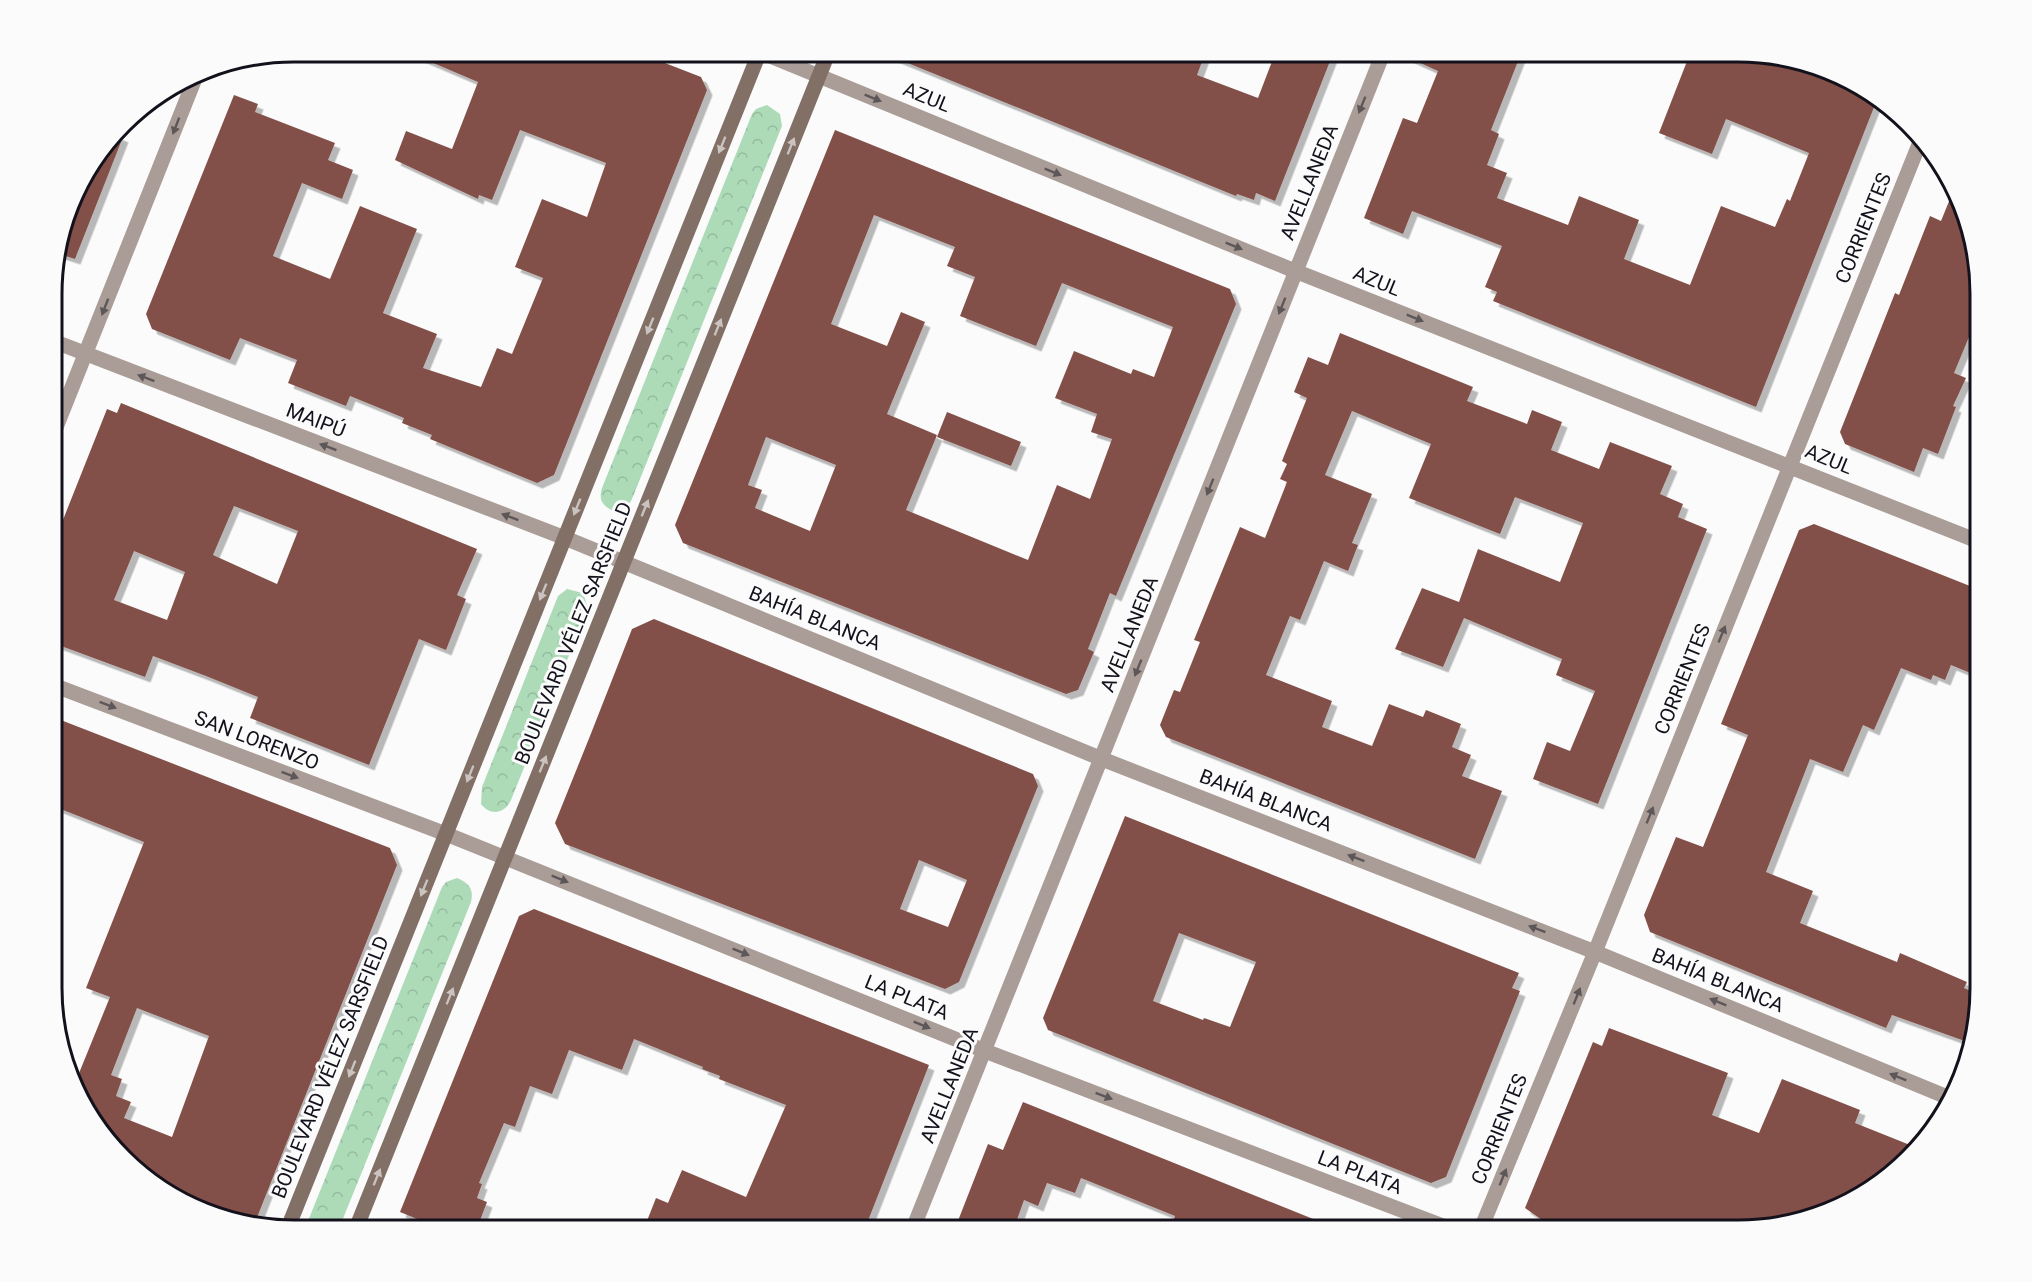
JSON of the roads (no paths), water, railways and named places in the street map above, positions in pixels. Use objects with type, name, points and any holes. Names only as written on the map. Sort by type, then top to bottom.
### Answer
[{"type":"main road","name":"BOULEVARD VÉLEZ SARSFIELD","points":[[291,1220],[755,62]]},
{"type":"main road","name":"BOULEVARD VÉLEZ SARSFIELD","points":[[359,1220],[825,62]]},
{"type":"street","name":"AZUL","points":[[785,62],[1295,271],[1970,538]]},
{"type":"street","name":"AVELLANEDA","points":[[916,1220],[1380,62]]},
{"type":"street","points":[[62,413],[193,84]]},
{"type":"street","name":"CORRIENTES","points":[[1485,1220],[1595,952],[1918,146]]},
{"type":"street","name":"MAIPÚ","points":[[62,346],[565,538]]},
{"type":"street","name":"BAHÍA BLANCA","points":[[565,538],[1102,759],[1595,952],[1944,1096]]},
{"type":"street","name":"SAN LORENZO","points":[[62,688],[446,834]]},
{"type":"street","name":"LA PLATA","points":[[446,834],[985,1051],[1427,1220]]}]
